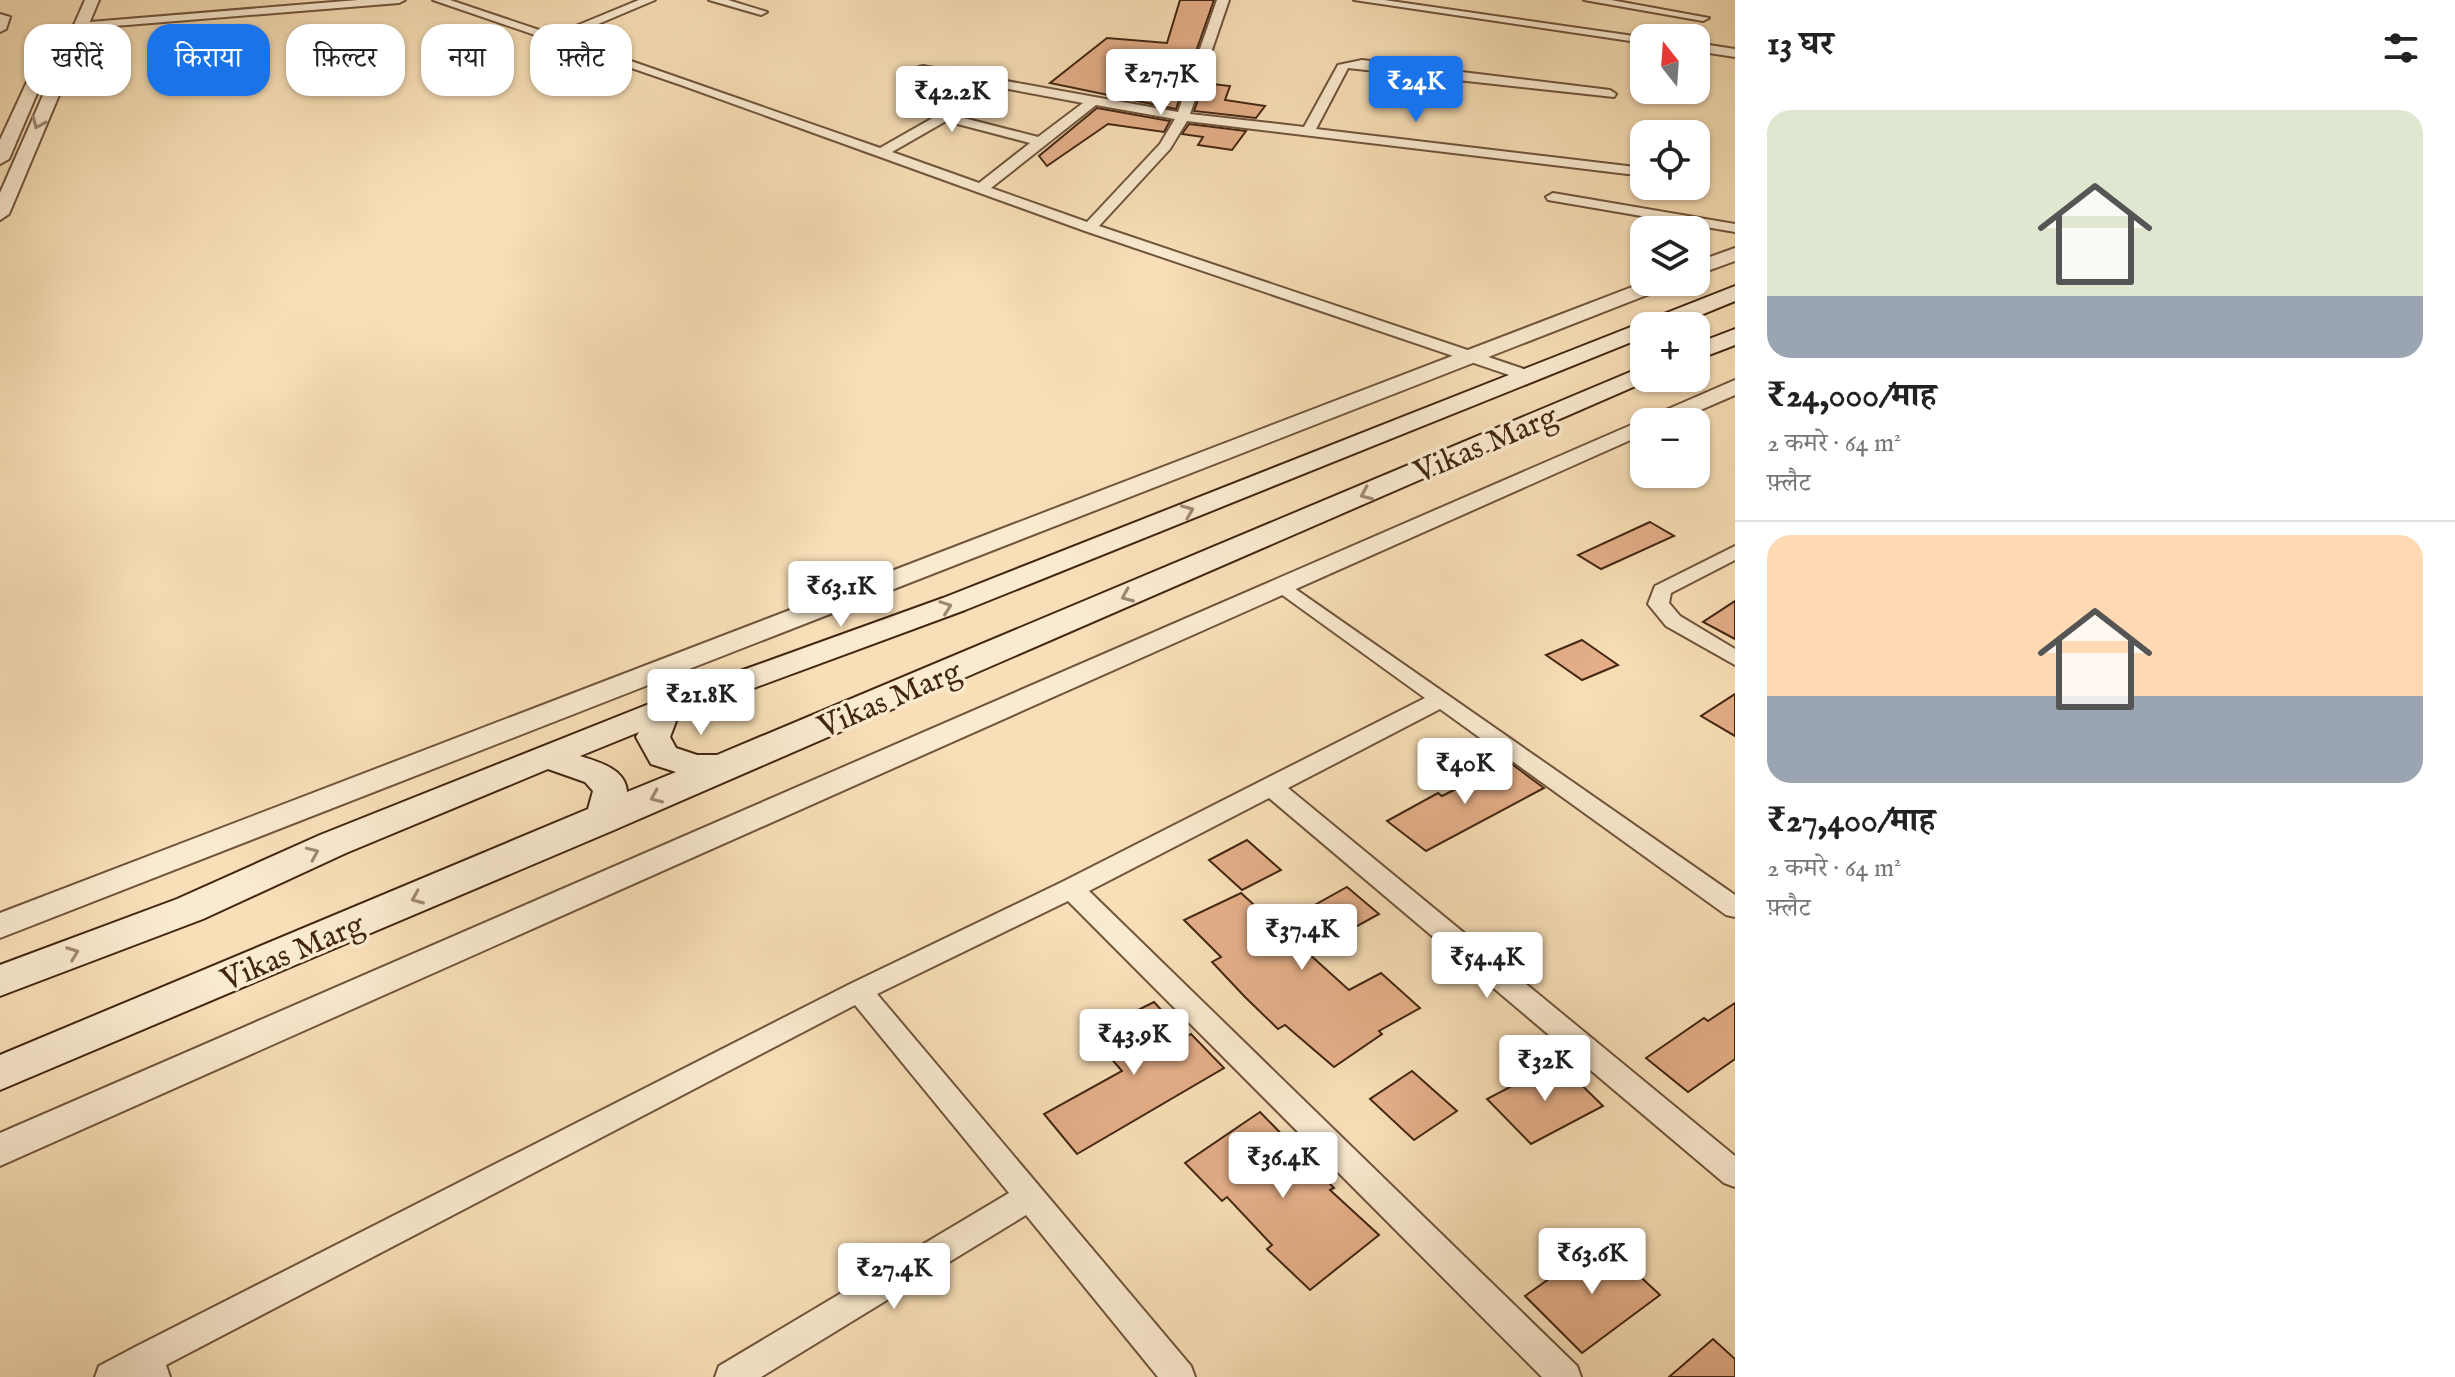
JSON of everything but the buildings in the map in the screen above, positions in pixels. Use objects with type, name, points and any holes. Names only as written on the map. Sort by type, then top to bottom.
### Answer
[{"type":"main road","points":[[1688,312],[1735,293]]},
{"type":"main road","name":"Vikas Marg","points":[[0,981],[190,909],[333,844],[665,709],[954,604],[1630,335]]},
{"type":"main road","points":[[1710,347],[1735,336]]},
{"type":"main road","name":"Vikas Marg","points":[[0,1073],[602,821],[1630,381]]},
{"type":"main road","points":[[665,709],[653,737],[663,756],[697,766],[730,766]]},
{"type":"main road","points":[[547,757],[597,774],[611,788],[602,821]]},
{"type":"street","points":[[79,24],[92,0]]},
{"type":"street","points":[[103,24],[399,0]]},
{"type":"street","points":[[439,0],[530,30]]},
{"type":"street","points":[[590,24],[649,0]]},
{"type":"street","points":[[715,0],[761,12]]},
{"type":"street","points":[[1090,228],[1165,146],[1183,117],[1223,0]]},
{"type":"street","points":[[1360,0],[1610,16],[1703,18]]},
{"type":"street","points":[[1590,0],[1630,30]]},
{"type":"street","points":[[0,159],[67,12]]},
{"type":"street","points":[[0,17],[4,17],[0,29]]},
{"type":"street","points":[[1710,49],[1735,53]]},
{"type":"street","points":[[632,64],[983,187],[1090,228],[1527,376]]},
{"type":"street","points":[[1309,130],[1344,65],[1362,64],[1610,94]]},
{"type":"street","points":[[923,70],[1183,117],[1630,170]]},
{"type":"street","points":[[883,152],[1003,83]]},
{"type":"street","points":[[0,214],[49,96]]},
{"type":"street","points":[[983,187],[1093,101]]},
{"type":"street","points":[[946,117],[1040,142]]},
{"type":"street","points":[[1553,197],[1735,228]]},
{"type":"street","points":[[1710,264],[1735,254]]},
{"type":"street","points":[[0,926],[1630,295]]},
{"type":"street","points":[[1686,408],[1735,387]]},
{"type":"street","points":[[0,1150],[1630,432]]},
{"type":"street","points":[[1735,552],[1662,590],[1658,604],[1673,621],[1735,658]]},
{"type":"street","points":[[1281,585],[1735,908]]},
{"type":"street","points":[[111,1377],[151,1368],[859,991],[1071,889],[1442,699]]},
{"type":"street","points":[[1272,787],[1735,1174]]},
{"type":"street","points":[[1071,889],[1565,1377]]},
{"type":"street","points":[[859,991],[1179,1377]]},
{"type":"street","points":[[731,1377],[1029,1197]]}]
